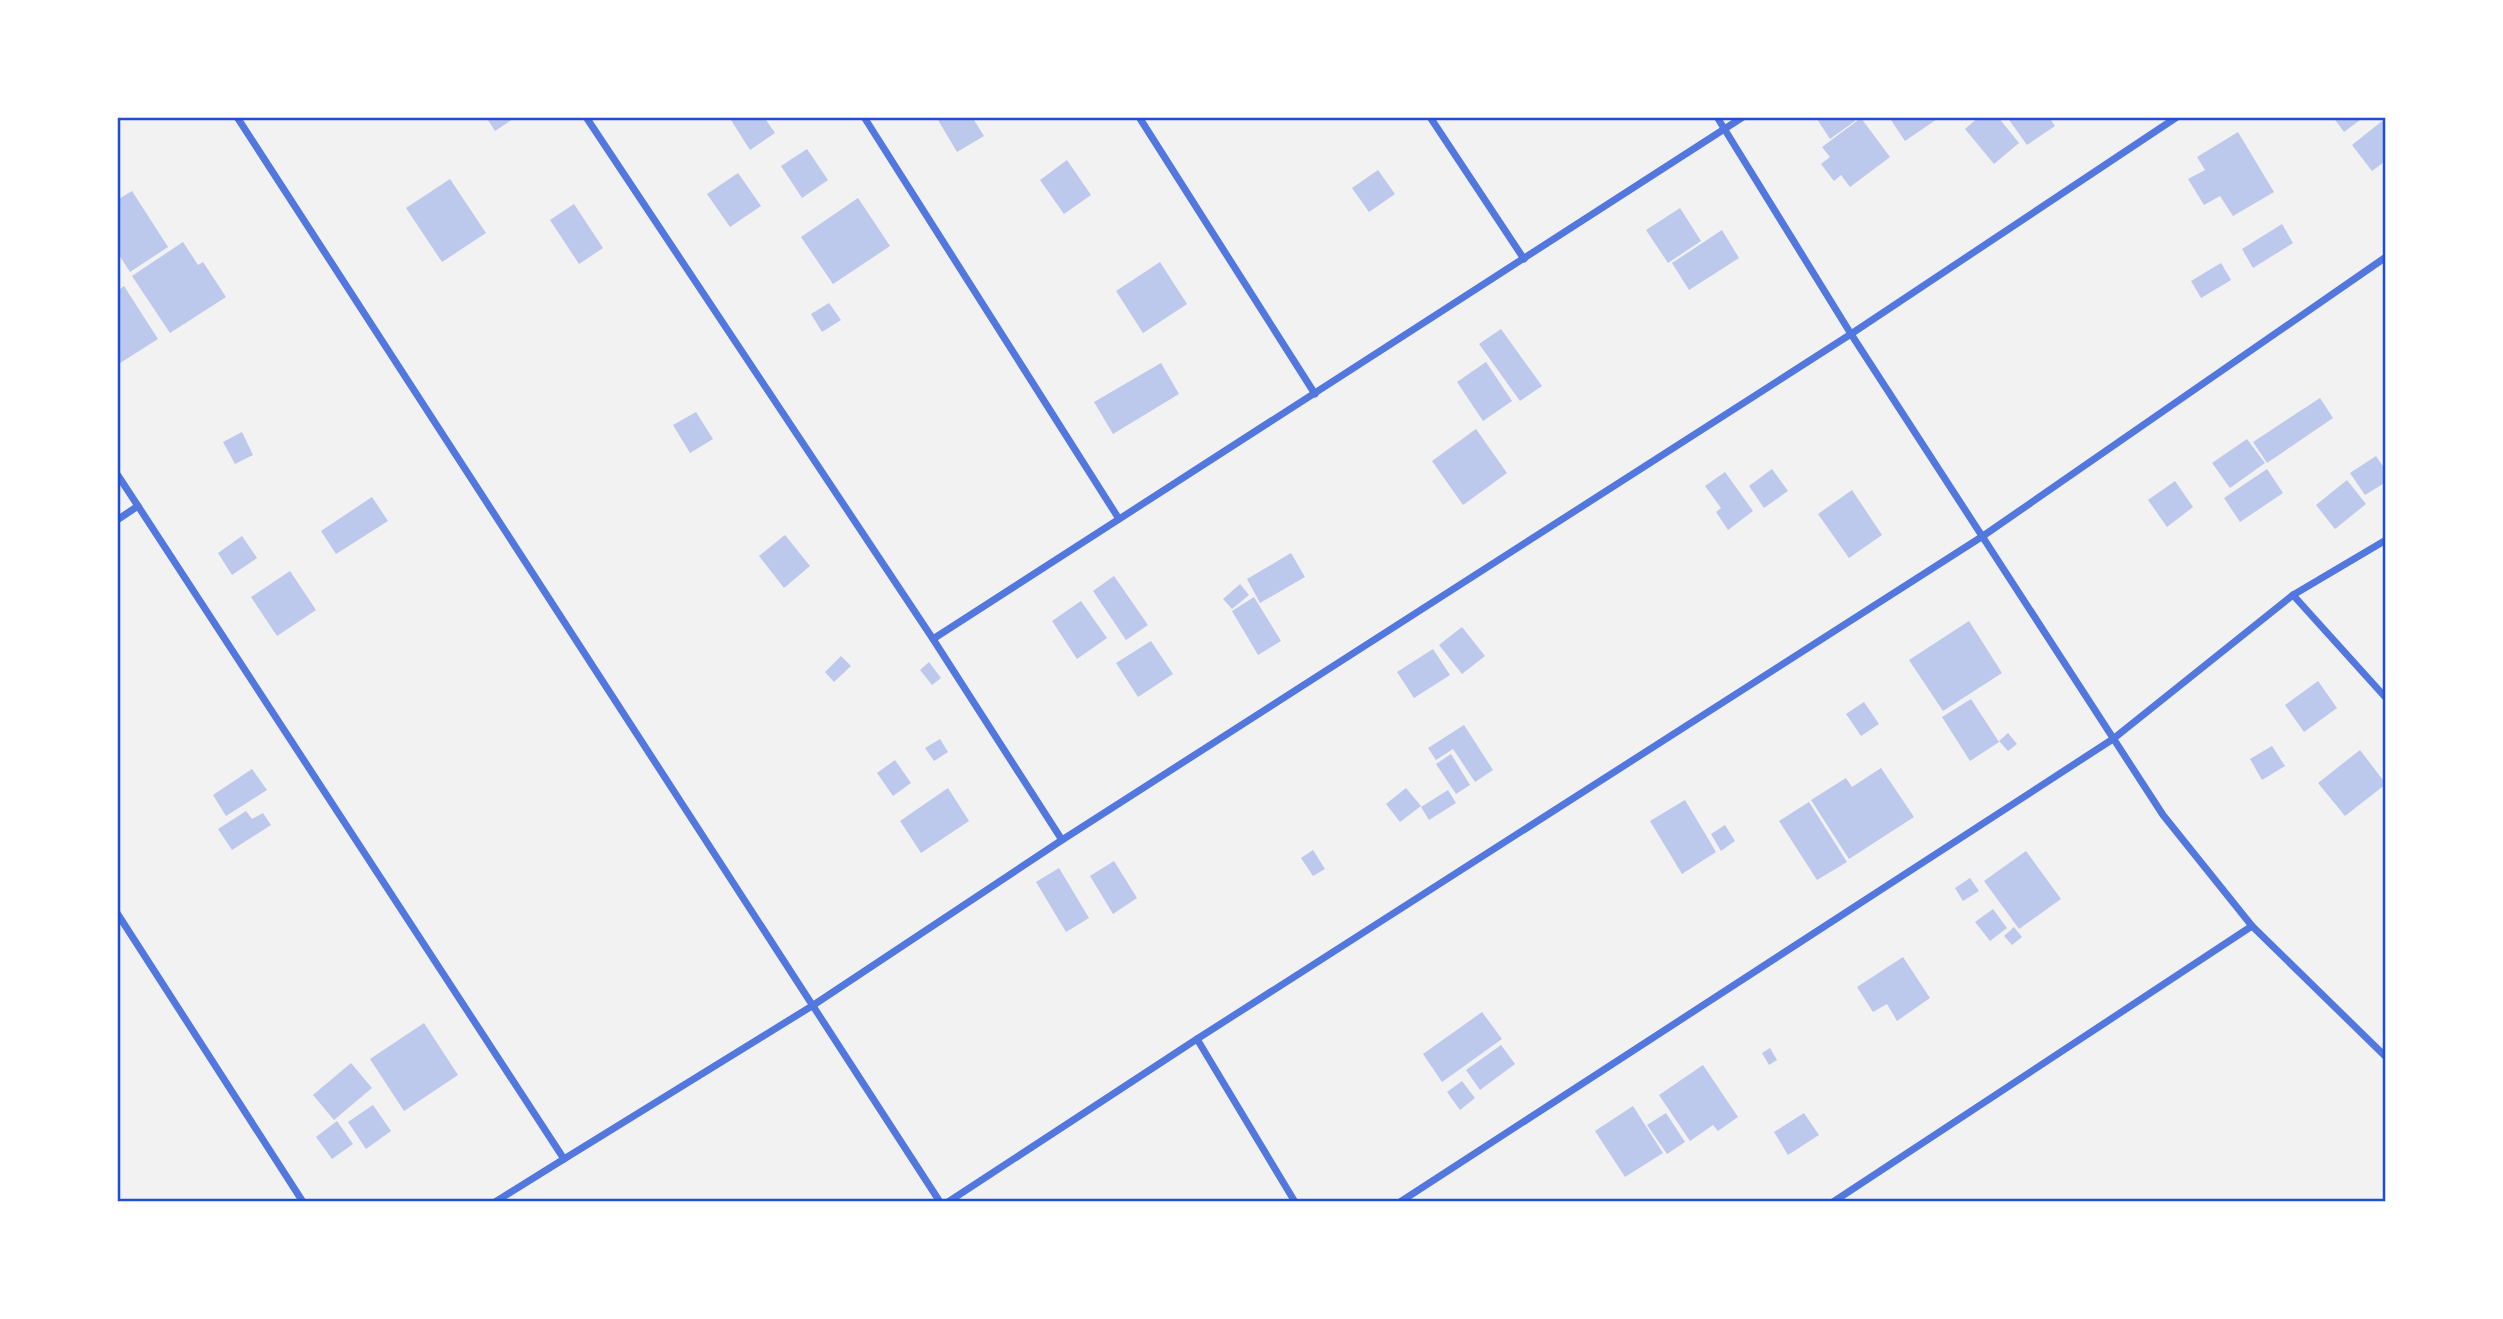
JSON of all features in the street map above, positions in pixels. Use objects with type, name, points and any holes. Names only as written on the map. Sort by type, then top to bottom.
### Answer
[{"type":"street","points":[[237,117],[940,1202]]},
{"type":"street","points":[[586,117],[933,639],[1062,840]]},
{"type":"street","points":[[864,117],[1119,519]]},
{"type":"street","points":[[1139,117],[1315,394]]},
{"type":"street","points":[[1430,117],[1524,259]]},
{"type":"street","points":[[1717,117],[1851,334],[2164,815],[2252,926],[2386,1056]]},
{"type":"street","points":[[933,639],[1743,117]]},
{"type":"street","points":[[495,1202],[812,1006],[1062,840],[1851,334],[2177,117]]},
{"type":"street","points":[[948,1202],[1197,1039],[1983,536],[2386,257]]},
{"type":"street","points":[[117,474],[564,1159]]},
{"type":"street","points":[[117,520],[138,506]]},
{"type":"street","points":[[1400,1202],[2113,739],[2293,594],[2386,540]]},
{"type":"street","points":[[2293,594],[2386,698]]},
{"type":"street","points":[[117,912],[303,1202]]},
{"type":"street","points":[[1833,1202],[2252,926]]},
{"type":"street","points":[[1197,1039],[1295,1202]]},
{"type":"building","points":[[486,117],[516,117],[495,131]]},
{"type":"building","points":[[729,117],[764,117],[775,133],[750,150]]},
{"type":"building","points":[[941,117],[972,117],[984,136],[957,152],[938,120]]},
{"type":"building","points":[[1853,117],[1855,121],[1830,139],[1817,119]]},
{"type":"building","points":[[1889,117],[1940,117],[1905,141]]},
{"type":"building","points":[[1979,117],[1998,117],[2019,143],[1994,164],[1965,129]]},
{"type":"building","points":[[2007,117],[2049,117],[2055,126],[2027,145]]},
{"type":"building","points":[[2333,117],[2364,117],[2344,132]]},
{"type":"building","points":[[1861,118],[1890,157],[1850,187],[1841,175],[1834,181],[1821,164],[1830,157],[1822,147]]},
{"type":"building","points":[[2386,118],[2386,164],[2384,162],[2372,171],[2352,145]]},
{"type":"building","points":[[2238,132],[2274,192],[2233,216],[2220,196],[2204,205],[2188,179],[2205,170],[2197,157]]},
{"type":"building","points":[[807,149],[828,180],[802,198],[781,166]]},
{"type":"building","points":[[1067,160],[1091,195],[1064,214],[1040,180]]},
{"type":"building","points":[[1378,170],[1395,194],[1369,212],[1352,188]]},
{"type":"building","points":[[738,173],[761,206],[730,227],[707,194]]},
{"type":"building","points":[[450,179],[486,233],[442,262],[406,208]]},
{"type":"building","points":[[132,191],[168,247],[130,272],[117,252],[117,200]]},
{"type":"building","points":[[858,198],[890,246],[833,284],[801,237]]},
{"type":"building","points":[[574,204],[603,248],[579,264],[550,220]]},
{"type":"building","points":[[1680,208],[1701,241],[1668,263],[1646,230]]},
{"type":"building","points":[[2282,224],[2293,243],[2253,268],[2242,249]]},
{"type":"building","points":[[1722,230],[1739,258],[1689,290],[1672,263]]},
{"type":"building","points":[[183,242],[198,265],[203,262],[226,297],[170,333],[132,276]]},
{"type":"building","points":[[1160,262],[1187,304],[1143,333],[1116,291]]},
{"type":"building","points":[[2221,263],[2231,280],[2201,298],[2191,281]]},
{"type":"building","points":[[124,286],[158,339],[117,365],[117,291]]},
{"type":"building","points":[[829,303],[841,320],[822,332],[811,314]]},
{"type":"building","points":[[1501,329],[1542,386],[1520,401],[1479,344]]},
{"type":"building","points":[[1486,362],[1512,401],[1483,421],[1457,382]]},
{"type":"building","points":[[1161,363],[1179,394],[1113,434],[1094,402]]},
{"type":"building","points":[[2320,398],[2333,418],[2267,463],[2253,442]]},
{"type":"building","points":[[696,412],[713,439],[690,453],[673,425]]},
{"type":"building","points":[[1476,429],[1507,473],[1463,505],[1432,461]]},
{"type":"building","points":[[242,432],[253,455],[235,464],[223,442]]},
{"type":"building","points":[[2247,439],[2265,463],[2230,488],[2212,463]]},
{"type":"building","points":[[2376,456],[2386,471],[2386,482],[2365,495],[2350,473]]},
{"type":"building","points":[[1772,469],[1788,491],[1764,508],[1749,486]]},
{"type":"building","points":[[2267,469],[2283,493],[2240,522],[2224,498]]},
{"type":"building","points":[[1725,472],[1753,511],[1728,530],[1716,512],[1721,508],[1705,486]]},
{"type":"building","points":[[2347,480],[2366,504],[2335,529],[2316,505]]},
{"type":"building","points":[[2175,481],[2193,507],[2167,527],[2148,500]]},
{"type":"building","points":[[1852,490],[1882,535],[1849,558],[1818,514]]},
{"type":"building","points":[[372,497],[388,521],[336,554],[321,531]]},
{"type":"building","points":[[785,535],[810,566],[784,588],[759,556]]},
{"type":"building","points":[[242,536],[257,558],[232,575],[218,553]]},
{"type":"building","points":[[1291,553],[1305,577],[1260,603],[1247,579]]},
{"type":"building","points":[[290,571],[316,610],[277,636],[251,597]]},
{"type":"building","points":[[1114,576],[1148,625],[1126,640],[1093,591]]},
{"type":"building","points":[[1240,584],[1249,595],[1232,609],[1223,599]]},
{"type":"building","points":[[1254,597],[1281,641],[1258,655],[1232,611]]},
{"type":"building","points":[[1081,601],[1107,638],[1077,659],[1052,621]]},
{"type":"building","points":[[1969,621],[2002,673],[1943,711],[1909,660]]},
{"type":"building","points":[[1462,627],[1485,656],[1462,674],[1439,645]]},
{"type":"building","points":[[1151,641],[1173,674],[1138,697],[1116,663]]},
{"type":"building","points":[[1433,649],[1450,675],[1414,698],[1397,672]]},
{"type":"building","points":[[841,656],[851,666],[834,682],[825,672]]},
{"type":"building","points":[[929,662],[941,678],[932,685],[920,670]]},
{"type":"building","points":[[2318,681],[2337,708],[2304,732],[2285,705]]},
{"type":"building","points":[[1971,699],[1999,742],[1970,761],[1942,717]]},
{"type":"building","points":[[1864,702],[1879,724],[1861,736],[1846,714]]},
{"type":"building","points":[[1464,725],[1493,770],[1475,782],[1453,749],[1436,760],[1428,748]]},
{"type":"building","points":[[2008,733],[2017,744],[2008,751],[1999,741]]},
{"type":"building","points":[[940,739],[948,752],[934,761],[925,748]]},
{"type":"building","points":[[2272,746],[2285,766],[2262,780],[2250,759]]},
{"type":"building","points":[[2360,750],[2386,784],[2345,816],[2318,783]]},
{"type":"building","points":[[1451,754],[1470,785],[1456,794],[1436,764]]},
{"type":"building","points":[[895,760],[911,783],[893,796],[877,773]]},
{"type":"building","points":[[1881,768],[1914,817],[1849,859],[1811,800],[1846,778],[1852,787]]},
{"type":"building","points":[[252,769],[267,790],[226,816],[213,795]]},
{"type":"building","points":[[948,788],[969,821],[921,853],[900,821]]},
{"type":"building","points":[[1406,788],[1421,806],[1400,822],[1386,804]]},
{"type":"building","points":[[1448,790],[1456,803],[1429,820],[1421,807]]},
{"type":"building","points":[[1685,800],[1716,852],[1682,874],[1650,821]]},
{"type":"building","points":[[1809,802],[1847,862],[1817,880],[1779,821]]},
{"type":"building","points":[[246,811],[252,819],[263,813],[271,825],[232,850],[218,829]]},
{"type":"building","points":[[1725,825],[1735,841],[1721,851],[1711,834]]},
{"type":"building","points":[[1313,850],[1325,869],[1313,876],[1301,858]]},
{"type":"building","points":[[2026,851],[2061,899],[2019,929],[1984,881]]},
{"type":"building","points":[[1114,861],[1137,898],[1113,914],[1090,876]]},
{"type":"building","points":[[1059,868],[1089,918],[1066,932],[1036,882]]},
{"type":"building","points":[[1970,878],[1979,891],[1963,901],[1955,888]]},
{"type":"building","points":[[1993,909],[2007,928],[1990,941],[1975,922]]},
{"type":"building","points":[[2014,927],[2022,937],[2012,945],[2004,936]]},
{"type":"building","points":[[1903,957],[1930,998],[1897,1021],[1887,1004],[1873,1012],[1857,987]]},
{"type":"building","points":[[1482,1012],[1502,1039],[1442,1082],[1423,1054]]},
{"type":"building","points":[[424,1023],[458,1075],[404,1111],[370,1059]]},
{"type":"building","points":[[1501,1045],[1515,1064],[1480,1090],[1466,1070]]},
{"type":"building","points":[[1770,1048],[1777,1060],[1769,1065],[1762,1053]]},
{"type":"building","points":[[351,1063],[372,1088],[334,1120],[313,1095]]},
{"type":"building","points":[[1703,1065],[1738,1117],[1718,1131],[1713,1125],[1690,1141],[1659,1095]]},
{"type":"building","points":[[1462,1081],[1475,1098],[1460,1110],[1447,1092]]},
{"type":"building","points":[[373,1105],[391,1131],[366,1149],[348,1122]]},
{"type":"building","points":[[1633,1106],[1663,1153],[1625,1177],[1595,1131]]},
{"type":"building","points":[[1666,1113],[1685,1142],[1667,1154],[1647,1125]]},
{"type":"building","points":[[1804,1113],[1819,1135],[1788,1155],[1774,1132]]},
{"type":"building","points":[[337,1121],[353,1144],[332,1159],[316,1137]]}]
